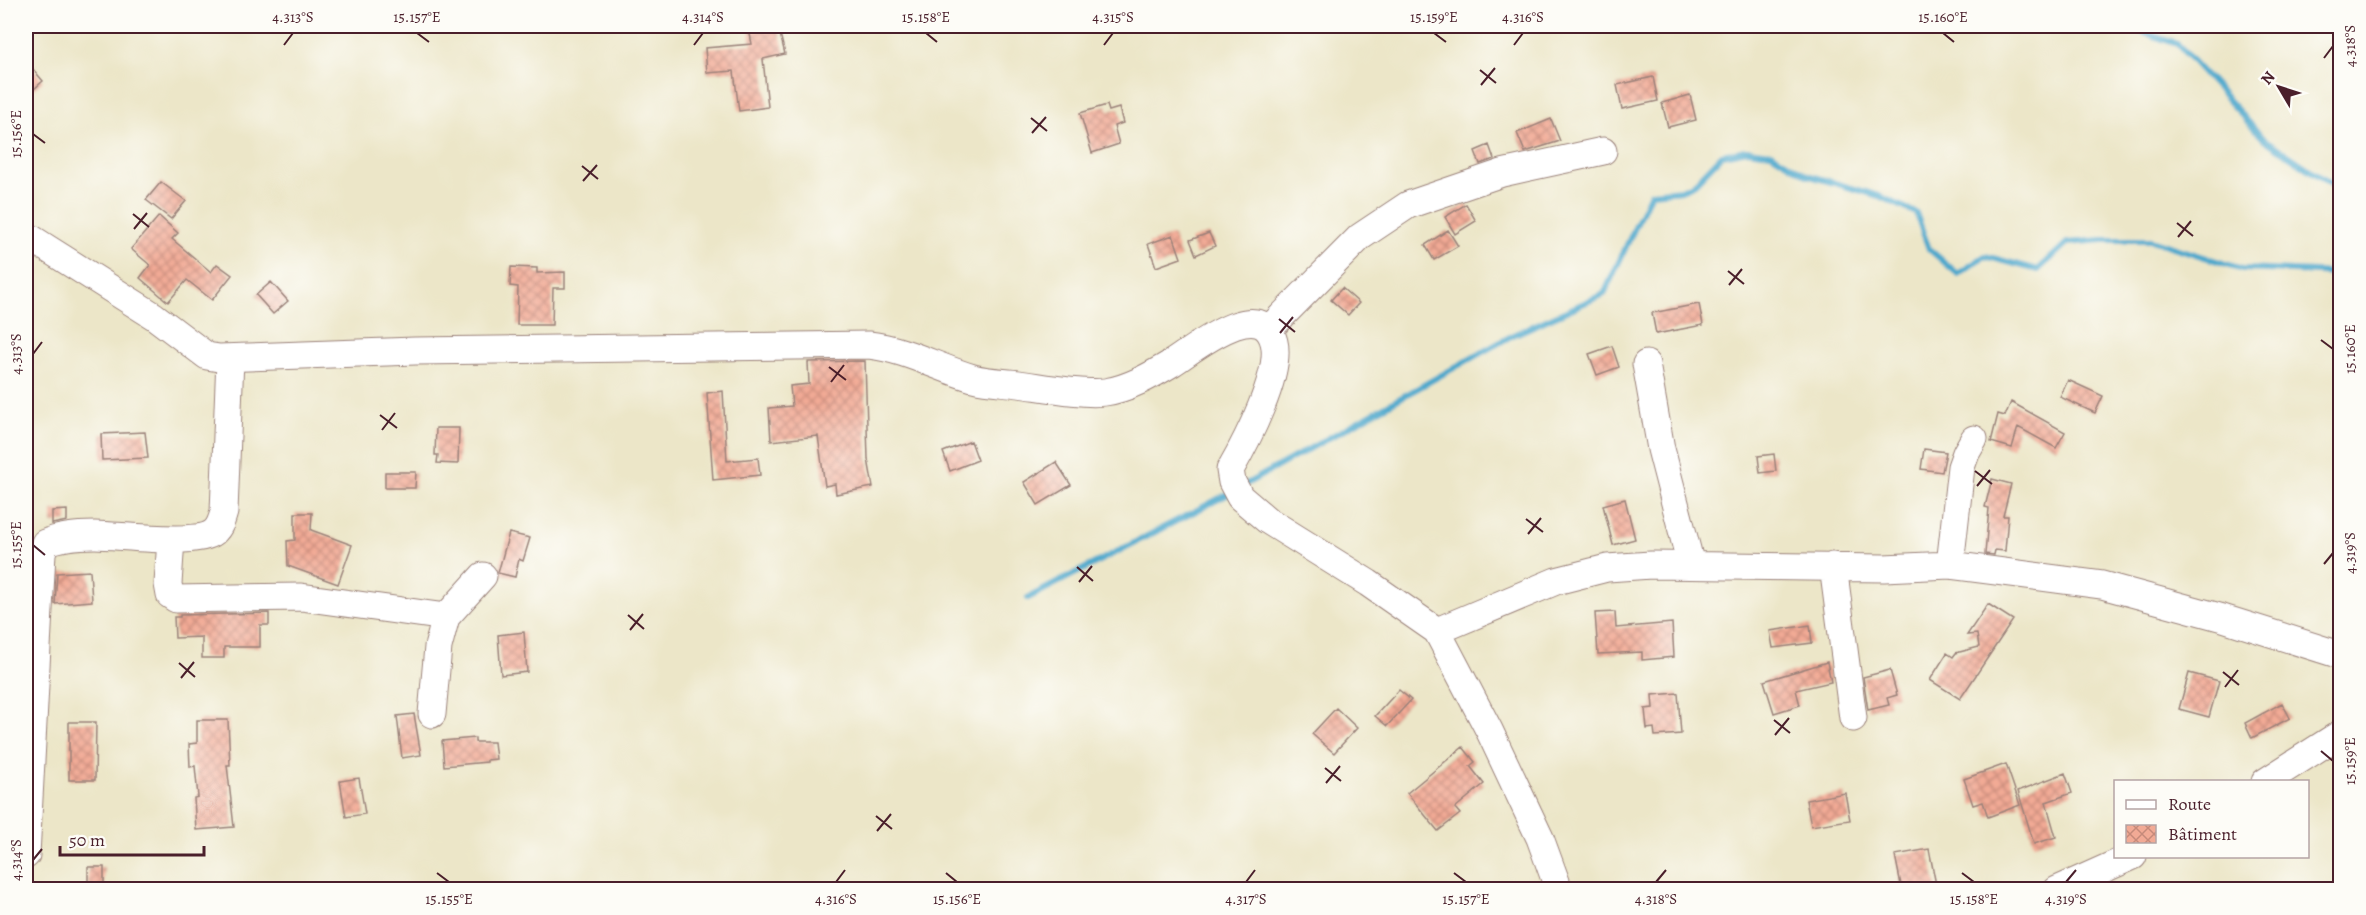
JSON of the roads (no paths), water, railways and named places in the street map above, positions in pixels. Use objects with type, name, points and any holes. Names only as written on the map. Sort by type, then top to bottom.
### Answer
[{"type":"street","points":[[1268,330],[1360,237],[1408,205],[1502,173],[1603,151]]},
{"type":"street","points":[[26,235],[144,310],[207,356],[230,358],[415,351],[869,345],[897,351],[975,378],[1063,390],[1105,392],[1137,382],[1232,326],[1250,322],[1268,330],[1274,341],[1276,355],[1274,372],[1245,442],[1230,470],[1232,482],[1240,497],[1268,520],[1359,578],[1437,632],[1494,741],[1539,838],[1558,890]]},
{"type":"street","points":[[26,855],[42,554],[45,543],[94,535],[171,539],[203,537],[214,533],[221,523],[224,512],[230,358]]},
{"type":"street","points":[[1646,364],[1661,449],[1691,565]]},
{"type":"street","points":[[1950,565],[1961,467],[1974,439]]},
{"type":"street","points":[[171,539],[168,585],[170,594],[176,599],[301,597],[446,617]]},
{"type":"street","points":[[1437,632],[1556,581],[1607,568],[1691,565],[1884,568],[1950,565],[2102,585],[2223,618],[2340,655]]},
{"type":"street","points":[[1833,566],[1852,718]]},
{"type":"street","points":[[432,714],[438,647],[446,617],[483,576]]},
{"type":"street","points":[[2268,780],[2340,734]]},
{"type":"street","points":[[2057,890],[2129,858]]},
{"type":"waterway","points":[[2124,26],[2177,44],[2264,139],[2340,190]]},
{"type":"waterway","points":[[1241,487],[1513,335],[1604,294],[1651,193],[1681,190],[1693,185],[1722,155],[1747,150],[1771,153],[1807,175],[1879,196],[1916,213],[1929,249],[1958,274],[1985,256],[2038,270],[2067,243],[2103,240],[2151,240],[2242,269],[2340,273]]},
{"type":"waterway","points":[[1028,598],[1230,493]]}]
